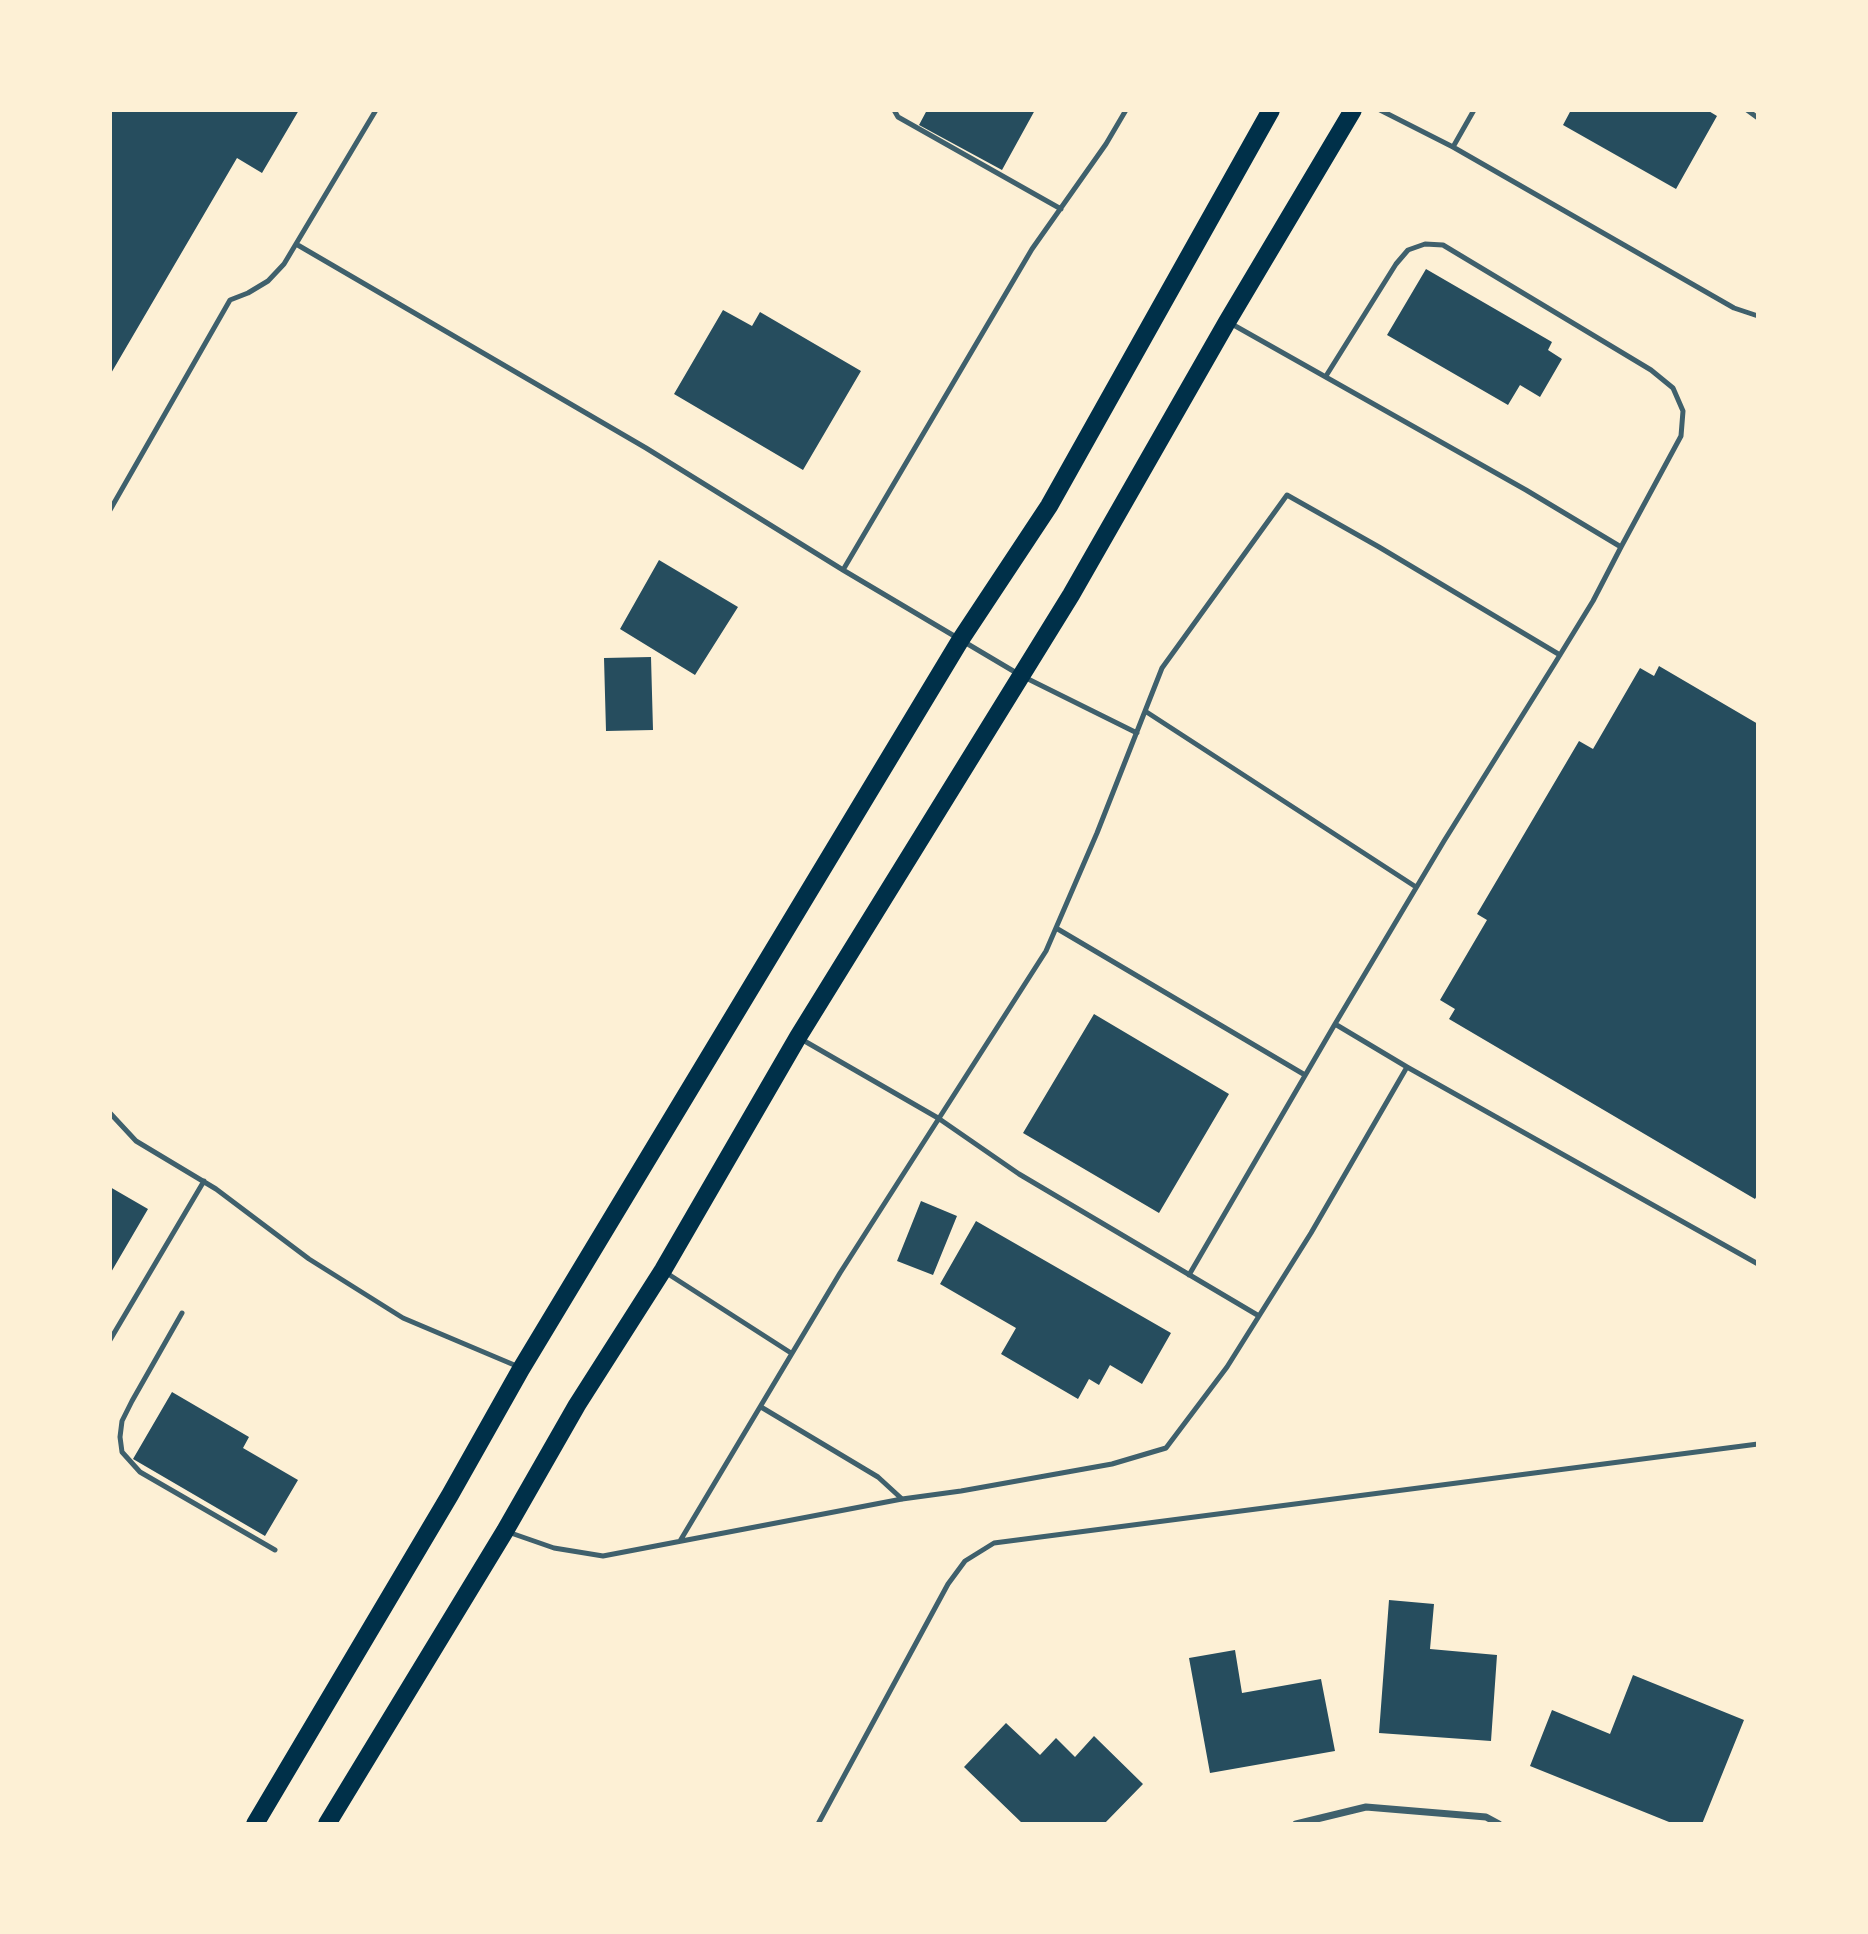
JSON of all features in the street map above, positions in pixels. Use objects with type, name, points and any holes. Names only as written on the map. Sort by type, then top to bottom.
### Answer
[{"type":"main road","points":[[255,1824],[450,1495],[521,1369],[961,639],[1049,506],[1271,110]]},
{"type":"main road","points":[[327,1824],[505,1531],[577,1405],[663,1270],[798,1037],[1071,595],[1227,321],[1353,110]]},
{"type":"street","points":[[1296,1824],[1366,1807],[1486,1817],[1499,1824]]},
{"type":"lane","points":[[110,510],[230,300],[268,281],[284,264],[376,110]]},
{"type":"lane","points":[[894,110],[898,117],[1061,209]]},
{"type":"lane","points":[[843,570],[1032,249],[1106,144],[1126,110]]},
{"type":"lane","points":[[1380,110],[1453,147],[1734,308],[1758,316]]},
{"type":"lane","points":[[1453,147],[1474,110]]},
{"type":"lane","points":[[1747,110],[1758,118]]},
{"type":"lane","points":[[296,244],[646,448],[1020,675],[1137,733]]},
{"type":"lane","points":[[1189,1275],[1416,887],[1593,601],[1681,436],[1683,411],[1673,388],[1651,370],[1443,245],[1425,244],[1408,250],[1396,264],[1326,376]]},
{"type":"lane","points":[[1227,321],[1622,547]]},
{"type":"lane","points":[[680,1541],[791,1353],[1046,951],[1163,668],[1287,495],[1380,547],[1560,655]]},
{"type":"lane","points":[[1145,710],[1416,887]]},
{"type":"lane","points":[[1056,928],[1305,1075]]},
{"type":"lane","points":[[1335,1024],[1408,1068],[1758,1264]]},
{"type":"lane","points":[[798,1037],[938,1118],[1019,1174],[1259,1317]]},
{"type":"lane","points":[[505,1531],[554,1548],[603,1556],[902,1499],[1112,1464],[1166,1448],[1227,1367],[1259,1317],[1408,1068]]},
{"type":"lane","points":[[110,1113],[136,1141],[204,1181],[309,1259],[403,1318],[521,1369]]},
{"type":"lane","points":[[110,1340],[204,1181]]},
{"type":"lane","points":[[663,1270],[791,1353]]},
{"type":"lane","points":[[182,1312],[122,1421],[122,1451],[140,1472],[275,1550]]},
{"type":"lane","points":[[761,1407],[878,1477],[902,1499]]},
{"type":"lane","points":[[818,1824],[947,1584],[965,1561],[994,1544],[1758,1444]]},
{"type":"building","points":[[110,110],[299,110],[262,173],[237,158],[110,375]]},
{"type":"building","points":[[927,110],[1035,110],[1002,170],[919,125]]},
{"type":"building","points":[[1571,110],[1707,110],[1717,116],[1676,189],[1563,125]]},
{"type":"building","points":[[1426,269],[1552,342],[1548,350],[1562,359],[1540,397],[1520,385],[1508,405],[1387,335]]},
{"type":"building","points":[[723,310],[752,326],[760,312],[861,371],[803,470],[674,394]]},
{"type":"building","points":[[659,560],[738,607],[695,675],[620,629]]},
{"type":"building","points":[[651,657],[653,730],[606,731],[604,658]]},
{"type":"building","points":[[1659,666],[1758,724],[1758,1194],[1755,1199],[1449,1019],[1455,1009],[1440,1000],[1487,920],[1477,914],[1579,741],[1593,749],[1640,668],[1654,676]]},
{"type":"building","points":[[1094,1014],[1229,1094],[1159,1213],[1023,1133]]},
{"type":"building","points":[[110,1187],[148,1209],[110,1274]]},
{"type":"building","points":[[921,1201],[957,1216],[933,1275],[897,1261]]},
{"type":"building","points":[[976,1221],[1171,1333],[1142,1384],[1110,1365],[1099,1385],[1089,1379],[1078,1399],[1001,1354],[1016,1328],[940,1284]]},
{"type":"building","points":[[172,1392],[249,1437],[243,1448],[298,1480],[265,1536],[133,1459]]},
{"type":"building","points":[[1389,1600],[1434,1604],[1430,1649],[1497,1655],[1491,1741],[1379,1733]]},
{"type":"building","points":[[1235,1650],[1242,1693],[1321,1679],[1335,1751],[1210,1773],[1189,1658]]},
{"type":"building","points":[[1633,1675],[1744,1720],[1702,1824],[1674,1824],[1530,1766],[1552,1710],[1610,1734]]},
{"type":"building","points":[[1006,1723],[1040,1755],[1056,1738],[1075,1757],[1094,1736],[1143,1784],[1104,1824],[1023,1824],[964,1767]]}]
